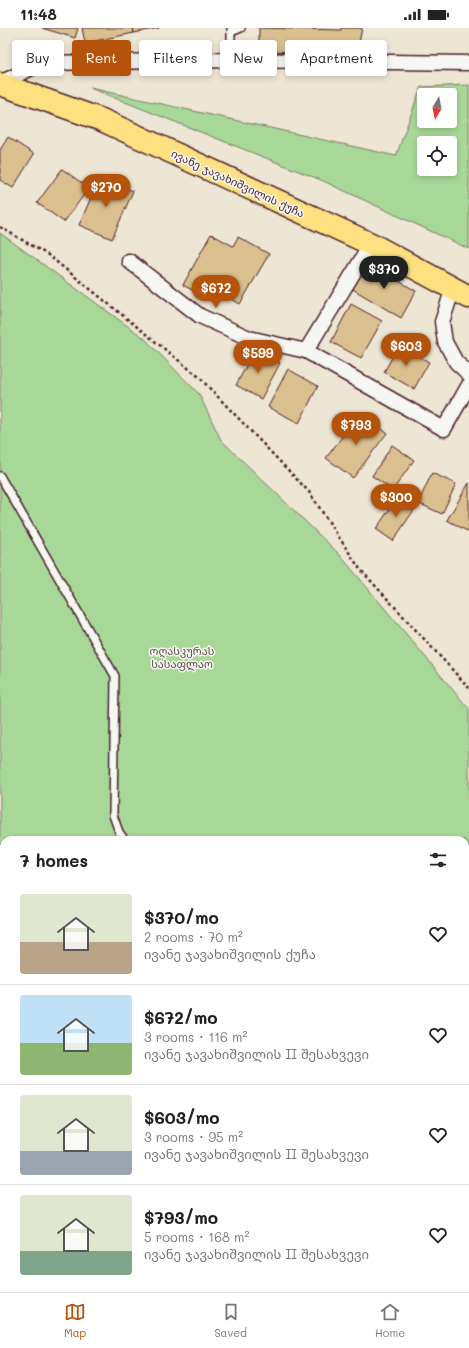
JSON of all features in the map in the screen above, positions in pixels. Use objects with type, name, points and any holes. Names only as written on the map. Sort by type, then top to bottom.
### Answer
[{"type":"main road","name":"ივანე ჯავახიშვილის ქუჩა","points":[[0,84],[102,120],[371,244],[461,293]]},
{"type":"street","points":[[0,84],[42,63],[220,60]]},
{"type":"street","points":[[277,61],[469,63]]},
{"type":"street","points":[[306,351],[371,244]]},
{"type":"street","points":[[129,261],[200,316],[249,338],[306,351],[444,429],[469,385]]},
{"type":"street","points":[[461,293],[442,322],[445,342],[456,362],[469,374]]},
{"type":"lane","points":[[231,30],[241,28]]},
{"type":"lane","points":[[0,476],[115,676],[113,815],[122,836]]},
{"type":"path","points":[[0,227],[48,255],[198,376],[309,492],[360,569],[469,688]]},
{"type":"green space","points":[[469,85],[469,249],[321,180],[90,88],[396,156],[417,98],[417,128],[457,128],[457,88],[421,88]]},
{"type":"green space","name":"ოღასკურას სასაფლაო","points":[[0,233],[144,338],[199,394],[221,440],[339,554],[469,709],[469,836],[0,836]]},
{"type":"building","points":[[42,28],[78,28],[75,38]]},
{"type":"building","points":[[82,28],[133,28],[134,33],[100,40],[84,40]]},
{"type":"building","points":[[133,28],[159,28],[134,33]]},
{"type":"building","points":[[259,28],[341,30],[341,28],[362,28],[360,40],[285,40],[285,52],[277,51],[277,40],[259,40]]},
{"type":"building","points":[[8,137],[34,154],[13,188],[0,180],[0,150]]},
{"type":"building","points":[[62,169],[89,188],[64,222],[37,203]]},
{"type":"building","points":[[100,177],[133,191],[112,239],[79,225]]},
{"type":"building","points":[[211,234],[233,246],[238,237],[269,254],[240,304],[211,288],[205,297],[183,285]]},
{"type":"building","points":[[366,262],[416,291],[401,318],[351,288]]},
{"type":"building","points":[[351,304],[382,321],[361,358],[331,342]]},
{"type":"building","points":[[399,345],[429,362],[414,389],[384,372]]},
{"type":"building","points":[[255,350],[280,363],[261,399],[236,385]]},
{"type":"building","points":[[288,369],[318,386],[299,423],[268,407]]},
{"type":"building","points":[[360,413],[387,433],[353,478],[326,458]]},
{"type":"building","points":[[392,445],[414,460],[393,490],[372,476]]},
{"type":"building","points":[[432,473],[456,484],[442,514],[418,503]]},
{"type":"building","points":[[469,483],[469,532],[447,520]]},
{"type":"building","points":[[399,495],[416,507],[393,541],[376,529]]}]
